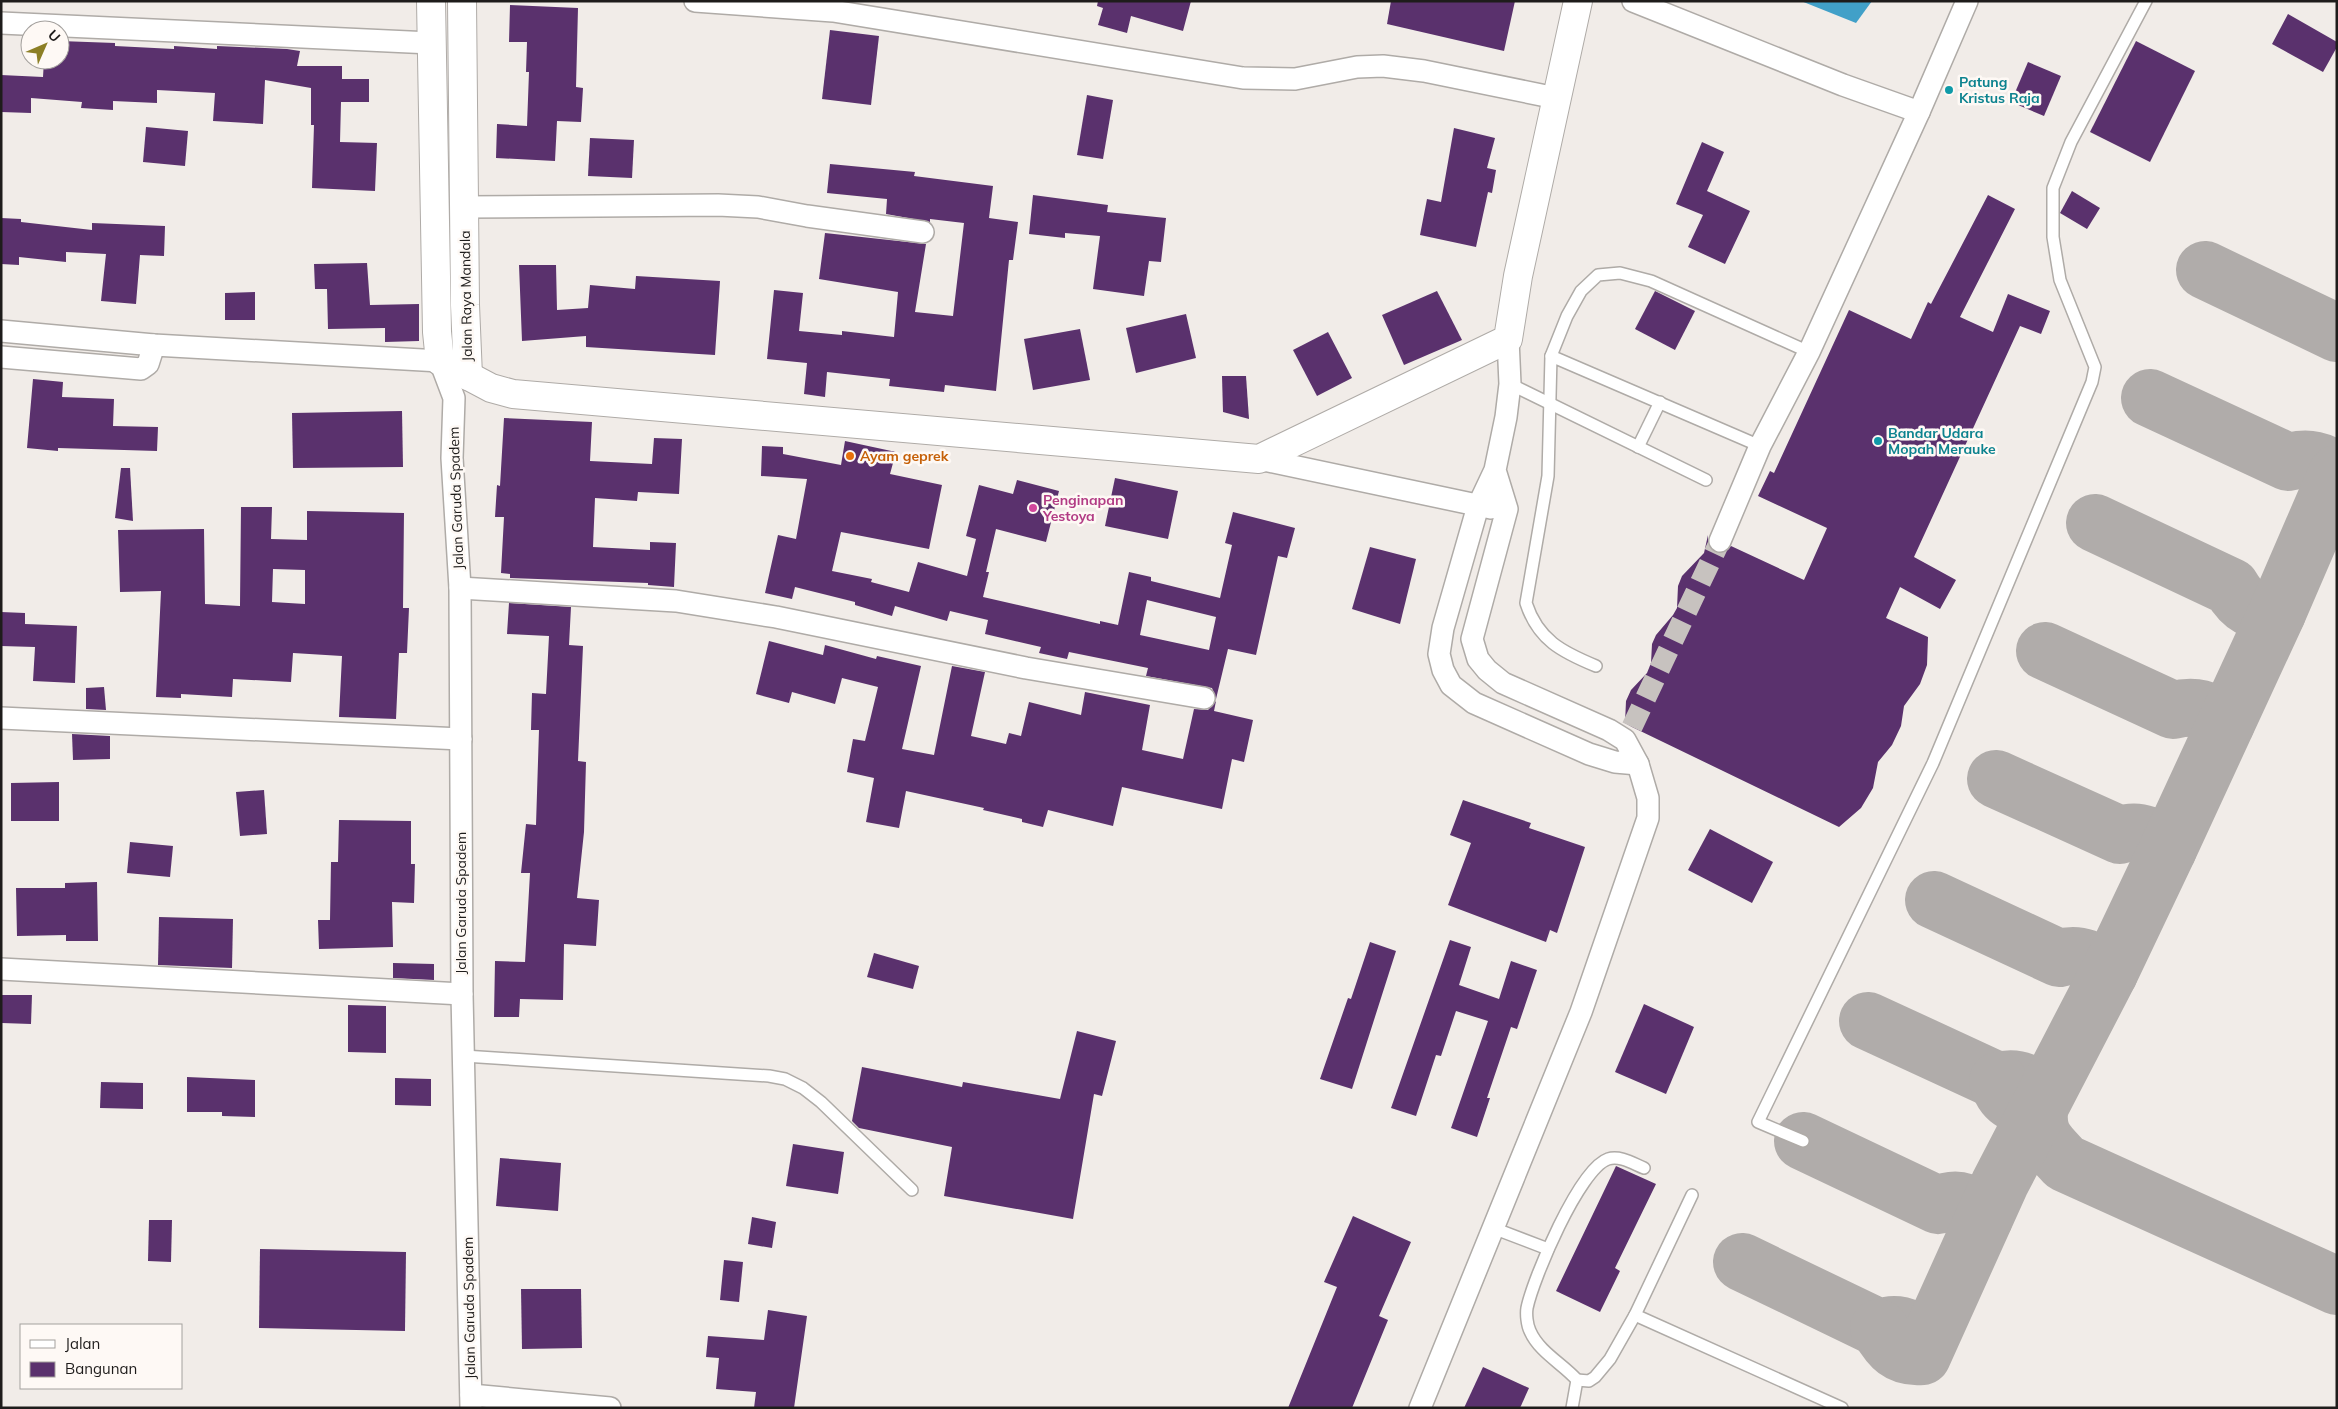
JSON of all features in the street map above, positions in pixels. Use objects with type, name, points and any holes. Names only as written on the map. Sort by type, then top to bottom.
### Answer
[{"type":"main road","name":"Jalan Raya Mandala","points":[[431,1],[437,332],[440,361]]},
{"type":"main road","name":"Jalan Raya Mandala","points":[[461,387],[465,207],[462,1]]},
{"type":"main road","points":[[440,361],[461,387],[491,388],[513,394],[1259,459],[1508,338],[1518,276],[1578,1]]},
{"type":"street","points":[[695,1],[833,11],[1243,78],[1295,79],[1357,67],[1383,66],[1424,71],[1556,98]]},
{"type":"street","points":[[1633,1],[1843,85],[1919,112]]},
{"type":"street","points":[[1720,541],[1760,446],[1809,352],[1919,112],[1966,1]]},
{"type":"street","points":[[1,23],[432,42]]},
{"type":"street","points":[[465,207],[718,205],[758,207],[923,232]]},
{"type":"street","points":[[1,331],[154,345],[440,361]]},
{"type":"street","points":[[1508,338],[1510,384],[1506,417],[1495,470],[1478,506],[1443,628],[1439,654],[1443,670],[1451,686],[1474,703],[1589,754],[1614,762],[1638,764]]},
{"type":"street","points":[[1,357],[141,369],[148,364],[154,345]]},
{"type":"street","name":"Jalan Garuda Spadem","points":[[461,387],[452,458],[460,588],[462,994],[471,1402]]},
{"type":"street","points":[[1259,459],[1478,506],[1507,510]]},
{"type":"street","points":[[1495,470],[1507,510],[1472,639],[1478,659],[1487,670],[1503,683],[1609,730],[1629,734]]},
{"type":"street","points":[[460,588],[676,601],[776,617],[1026,668],[1204,698]]},
{"type":"street","points":[[1,718],[461,739]]},
{"type":"street","points":[[1614,762],[1629,734]]},
{"type":"street","points":[[1420,1408],[1581,1012],[1648,818],[1648,798],[1629,734]]},
{"type":"street","points":[[1,969],[462,994]]},
{"type":"street","points":[[471,1402],[610,1408]]},
{"type":"lane","points":[[1803,1141],[1758,1122],[1933,763],[2092,382],[2095,367],[2060,280],[2053,237],[2053,188],[2071,142],[2146,1]]},
{"type":"lane","points":[[1596,666],[1564,652],[1543,635],[1530,616],[1526,603],[1548,476],[1551,356],[1567,316],[1581,291],[1598,275],[1620,273],[1651,282],[1809,352]]},
{"type":"lane","points":[[1551,356],[1760,446]]},
{"type":"lane","points":[[1510,384],[1706,480]]},
{"type":"lane","points":[[1638,447],[1660,402]]},
{"type":"lane","points":[[464,1056],[769,1076],[784,1079],[802,1088],[821,1102],[912,1190]]},
{"type":"lane","points":[[1644,1168],[1620,1158],[1608,1159],[1596,1168],[1579,1190],[1548,1249],[1532,1289],[1527,1311],[1529,1330],[1541,1348],[1577,1380],[1589,1381],[1595,1377],[1610,1359],[1635,1315],[1692,1195]]},
{"type":"lane","points":[[1493,1228],[1548,1249]]},
{"type":"lane","points":[[1635,1315],[1842,1408]]},
{"type":"lane","points":[[1572,1408],[1577,1380]]},
{"type":"water","points":[[1801,1],[1872,1],[1856,23]]},
{"type":"building","points":[[1098,1],[1191,1],[1183,31],[1131,16],[1127,33],[1098,25],[1103,8],[1097,6]]},
{"type":"building","points":[[1391,1],[1515,1],[1504,51],[1387,24]]},
{"type":"building","points":[[510,5],[578,8],[576,87],[583,88],[581,122],[557,121],[555,161],[496,158],[497,124],[527,126],[529,72],[526,72],[527,42],[509,42]]},
{"type":"building","points":[[2288,14],[2337,42],[2337,47],[2323,72],[2272,44]]},
{"type":"building","points":[[830,30],[879,36],[871,105],[822,99]]},
{"type":"building","points":[[70,41],[115,43],[115,46],[174,49],[174,46],[217,49],[217,46],[300,51],[297,66],[342,66],[342,79],[369,79],[369,102],[341,102],[340,142],[377,143],[375,191],[312,188],[314,125],[311,125],[311,88],[265,80],[263,124],[213,121],[215,93],[157,90],[157,103],[113,101],[113,110],[81,108],[82,102],[31,98],[31,113],[1,112],[1,75],[43,77],[43,70],[70,70]]},
{"type":"building","points":[[2136,41],[2195,71],[2150,162],[2090,132]]},
{"type":"building","points":[[2028,62],[2061,76],[2044,116],[2011,102]]},
{"type":"building","points":[[1087,95],[1113,100],[1103,159],[1077,155]]},
{"type":"building","points":[[146,127],[188,131],[185,166],[143,162]]},
{"type":"building","points":[[1454,128],[1495,138],[1487,168],[1496,170],[1492,193],[1488,192],[1476,247],[1420,235],[1427,199],[1441,202]]},
{"type":"building","points":[[590,138],[634,140],[632,178],[588,176]]},
{"type":"building","points":[[1702,142],[1724,152],[1707,191],[1750,211],[1725,264],[1688,247],[1703,215],[1676,204]]},
{"type":"building","points":[[830,164],[915,172],[914,176],[993,186],[989,218],[1018,222],[1013,260],[1009,260],[996,391],[945,385],[944,392],[889,386],[890,379],[827,372],[825,397],[804,394],[807,363],[767,359],[774,290],[803,293],[799,331],[842,335],[842,331],[894,337],[898,292],[819,279],[825,233],[926,244],[915,312],[953,316],[964,223],[930,219],[930,222],[886,214],[887,199],[827,193]]},
{"type":"building","points":[[2072,191],[2100,208],[2087,229],[2060,213]]},
{"type":"building","points":[[1033,195],[1108,205],[1107,212],[1166,218],[1161,262],[1149,261],[1144,296],[1093,289],[1100,236],[1065,233],[1065,238],[1029,234]]},
{"type":"building","points":[[1988,195],[2015,209],[1960,317],[1993,332],[2008,294],[2050,311],[2041,334],[2020,326],[1914,557],[1956,580],[1940,609],[1900,587],[1886,618],[1928,637],[1927,665],[1920,684],[1904,706],[1901,726],[1892,745],[1878,762],[1873,788],[1861,808],[1839,827],[1625,723],[1626,701],[1631,690],[1647,673],[1651,663],[1652,644],[1656,635],[1677,608],[1678,586],[1682,576],[1704,553],[1708,535],[1708,543],[1715,552],[1722,553],[1731,546],[1804,580],[1827,528],[1758,496],[1770,471],[1774,473],[1849,310],[1911,339],[1928,302],[1931,304]]},
{"type":"building","points":[[1,218],[21,219],[21,222],[92,230],[92,223],[165,226],[164,256],[140,255],[136,304],[101,301],[106,254],[66,252],[66,262],[19,257],[19,265],[1,264]]},
{"type":"building","points":[[367,263],[370,305],[419,304],[419,341],[385,342],[385,328],[328,329],[327,289],[315,289],[314,264]]},
{"type":"building","points":[[519,265],[556,265],[557,310],[588,308],[590,285],[635,289],[636,276],[720,281],[715,355],[586,347],[586,336],[522,341]]},
{"type":"building","points":[[1437,291],[1462,340],[1404,365],[1382,315]]},
{"type":"building","points":[[1655,291],[1695,311],[1675,350],[1635,329]]},
{"type":"building","points":[[255,292],[255,320],[225,320],[225,293]]},
{"type":"building","points":[[1186,314],[1196,358],[1136,373],[1126,328]]},
{"type":"building","points":[[1080,329],[1090,380],[1033,390],[1024,339]]},
{"type":"building","points":[[1328,332],[1352,378],[1317,396],[1293,350]]},
{"type":"building","points":[[1222,376],[1246,376],[1249,419],[1223,412]]},
{"type":"building","points":[[33,379],[63,382],[62,397],[114,399],[113,426],[158,427],[157,451],[58,448],[58,451],[27,448]]},
{"type":"building","points":[[402,411],[403,467],[293,468],[292,413]]},
{"type":"building","points":[[504,418],[592,422],[590,461],[652,464],[654,438],[682,439],[679,494],[638,492],[637,501],[595,498],[593,547],[650,550],[650,542],[676,543],[674,587],[648,585],[648,583],[510,578],[510,574],[501,573],[504,517],[495,517],[497,485],[500,486]]},
{"type":"building","points":[[845,441],[896,452],[890,474],[942,485],[929,549],[841,532],[832,571],[872,579],[871,582],[909,592],[918,562],[967,576],[976,539],[966,536],[979,485],[1013,494],[1017,480],[1059,491],[1046,542],[996,529],[986,572],[989,572],[983,597],[1100,624],[1100,621],[1118,625],[1129,572],[1151,577],[1151,581],[1220,598],[1232,545],[1225,543],[1233,512],[1295,528],[1287,558],[1278,556],[1256,655],[1228,649],[1216,699],[1212,688],[1146,676],[1148,668],[1069,652],[1067,659],[1039,653],[1041,647],[985,634],[988,620],[950,611],[947,621],[895,606],[892,616],[855,605],[855,602],[795,587],[792,599],[765,593],[778,535],[796,539],[807,479],[761,476],[762,446],[783,447],[783,454],[841,465]],"holes":[[[1147,600],[1216,617],[1209,650],[1140,635]]]},
{"type":"building","points":[[121,468],[130,468],[133,521],[115,518]]},
{"type":"building","points":[[1115,478],[1178,491],[1168,539],[1105,526]]},
{"type":"building","points":[[241,507],[272,507],[271,539],[307,540],[307,511],[404,513],[403,608],[409,608],[407,653],[399,653],[396,719],[339,717],[342,656],[293,653],[291,682],[233,679],[232,697],[181,694],[181,698],[156,697],[161,591],[120,592],[118,530],[204,529],[205,604],[240,606]],"holes":[[[273,569],[305,570],[305,604],[272,602]]]},
{"type":"building","points":[[1370,547],[1416,559],[1400,624],[1352,609]]},
{"type":"building","points":[[509,603],[571,607],[569,645],[583,646],[578,761],[586,762],[584,832],[577,898],[599,900],[596,946],[564,944],[563,1000],[520,999],[519,1017],[494,1017],[495,961],[525,962],[530,873],[521,873],[526,824],[536,825],[539,730],[531,730],[532,693],[546,694],[549,636],[507,634]]},
{"type":"building","points":[[1,612],[25,613],[25,624],[77,626],[75,683],[33,681],[35,647],[1,646]]},
{"type":"building","points":[[769,641],[823,655],[825,645],[876,659],[877,656],[921,666],[902,749],[934,755],[952,666],[985,672],[971,736],[1006,744],[1009,733],[1021,736],[1029,702],[1081,715],[1085,692],[1150,705],[1142,750],[1183,759],[1194,709],[1208,710],[1216,701],[1214,711],[1253,720],[1244,762],[1232,759],[1222,809],[1122,787],[1113,826],[1048,810],[1043,827],[1022,822],[1022,819],[983,810],[984,808],[906,791],[899,828],[866,822],[874,778],[847,772],[853,739],[865,741],[878,687],[842,678],[835,704],[792,692],[789,703],[756,694]]},
{"type":"building","points":[[104,687],[106,710],[86,709],[86,688]]},
{"type":"building","points":[[72,734],[110,736],[110,759],[73,760]]},
{"type":"building","points":[[59,782],[59,821],[11,821],[11,783]]},
{"type":"building","points":[[264,790],[267,834],[240,836],[236,792]]},
{"type":"building","points":[[1463,800],[1531,823],[1529,828],[1585,847],[1557,933],[1550,930],[1546,942],[1448,905],[1471,843],[1450,835]]},
{"type":"building","points":[[339,820],[411,821],[411,864],[415,864],[414,903],[392,902],[393,947],[319,949],[318,920],[330,920],[331,862],[338,862]]},
{"type":"building","points":[[1710,829],[1773,862],[1752,903],[1688,870]]},
{"type":"building","points":[[130,842],[173,846],[170,877],[127,873]]},
{"type":"building","points":[[97,882],[98,941],[66,941],[66,935],[17,936],[16,888],[65,888],[65,883]]},
{"type":"building","points":[[159,917],[233,919],[232,968],[158,965]]},
{"type":"building","points":[[1450,940],[1471,947],[1459,985],[1499,999],[1511,961],[1537,970],[1517,1029],[1511,1027],[1487,1098],[1490,1098],[1477,1137],[1451,1128],[1488,1021],[1456,1011],[1441,1056],[1436,1055],[1416,1116],[1391,1108]]},
{"type":"building","points":[[1370,942],[1396,951],[1352,1089],[1320,1079],[1348,998],[1351,999]]},
{"type":"building","points":[[874,953],[919,966],[913,989],[867,977]]},
{"type":"building","points":[[393,963],[434,964],[434,980],[393,978]]},
{"type":"building","points":[[2,995],[32,995],[31,1024],[2,1023]]},
{"type":"building","points":[[1644,1004],[1694,1027],[1666,1094],[1615,1072]]},
{"type":"building","points":[[348,1005],[386,1006],[386,1053],[348,1052]]},
{"type":"building","points":[[1077,1031],[1116,1041],[1102,1096],[1094,1094],[1073,1219],[944,1196],[952,1147],[859,1128],[852,1121],[862,1067],[962,1087],[963,1082],[1060,1099]]},
{"type":"building","points":[[187,1077],[255,1080],[255,1117],[222,1116],[222,1112],[187,1112]]},
{"type":"building","points":[[395,1078],[431,1079],[431,1106],[395,1105]]},
{"type":"building","points":[[101,1082],[143,1083],[143,1109],[100,1108]]},
{"type":"building","points":[[793,1144],[844,1152],[838,1194],[786,1186]]},
{"type":"building","points":[[500,1158],[561,1163],[558,1211],[496,1206]]},
{"type":"building","points":[[1616,1166],[1656,1184],[1615,1268],[1620,1271],[1600,1312],[1556,1291]]},
{"type":"building","points":[[1353,1216],[1411,1242],[1379,1316],[1388,1320],[1352,1408],[1288,1408],[1337,1287],[1324,1282]]},
{"type":"building","points":[[752,1217],[776,1222],[772,1248],[748,1244]]},
{"type":"building","points":[[149,1220],[172,1220],[171,1262],[148,1261]]},
{"type":"building","points":[[260,1249],[406,1252],[405,1331],[259,1328]]},
{"type":"building","points":[[724,1260],[743,1262],[739,1302],[720,1300]]},
{"type":"building","points":[[521,1289],[581,1289],[582,1348],[522,1349]]},
{"type":"building","points":[[768,1310],[807,1316],[794,1408],[754,1408],[756,1392],[716,1389],[719,1358],[706,1357],[708,1336],[764,1340]]},
{"type":"building","points":[[1483,1367],[1529,1388],[1520,1408],[1464,1408]]},
{"type":"taxiway","points":[[2205,270],[2337,333]]},
{"type":"taxiway","points":[[2150,398],[2288,462],[2315,460],[2327,465],[2337,474]]},
{"type":"taxiway","points":[[1879,1328],[1887,1341],[1896,1350],[1907,1355],[1922,1356],[2000,1183],[2109,973],[2168,849],[2277,613],[2337,474]]},
{"type":"taxiway","points":[[2095,523],[2231,587],[2244,604],[2255,610],[2277,613]]},
{"type":"taxiway","points":[[2045,651],[2173,710],[2201,709],[2213,714],[2226,723]]},
{"type":"taxiway","points":[[1996,779],[2120,835],[2134,832],[2146,834],[2168,849]]},
{"type":"taxiway","points":[[1934,900],[2059,958],[2080,956],[2097,964],[2109,973]]},
{"type":"taxiway","points":[[1868,1021],[1998,1081],[2017,1080],[2035,1087]]},
{"type":"taxiway","points":[[1998,1081],[2008,1099],[2018,1104],[2039,1106],[2041,1132],[2047,1143],[2065,1163],[2337,1286]]},
{"type":"taxiway","points":[[1803,1141],[1938,1205],[1958,1200],[1968,1204],[1984,1218]]},
{"type":"taxiway","points":[[1742,1262],[1879,1328],[1897,1325],[1915,1332]]},
{"type":"tunnel","points":[[1632,727],[1720,541]]},
{"type":"place","name":"Patung Kristus Raja","points":[[1949,90]]},
{"type":"place","name":"Bandar Udara Mopah Merauke","points":[[1878,441]]},
{"type":"place","name":"Ayam geprek","points":[[850,456]]},
{"type":"place","name":"Penginapan Yestoya","points":[[1033,508]]}]
